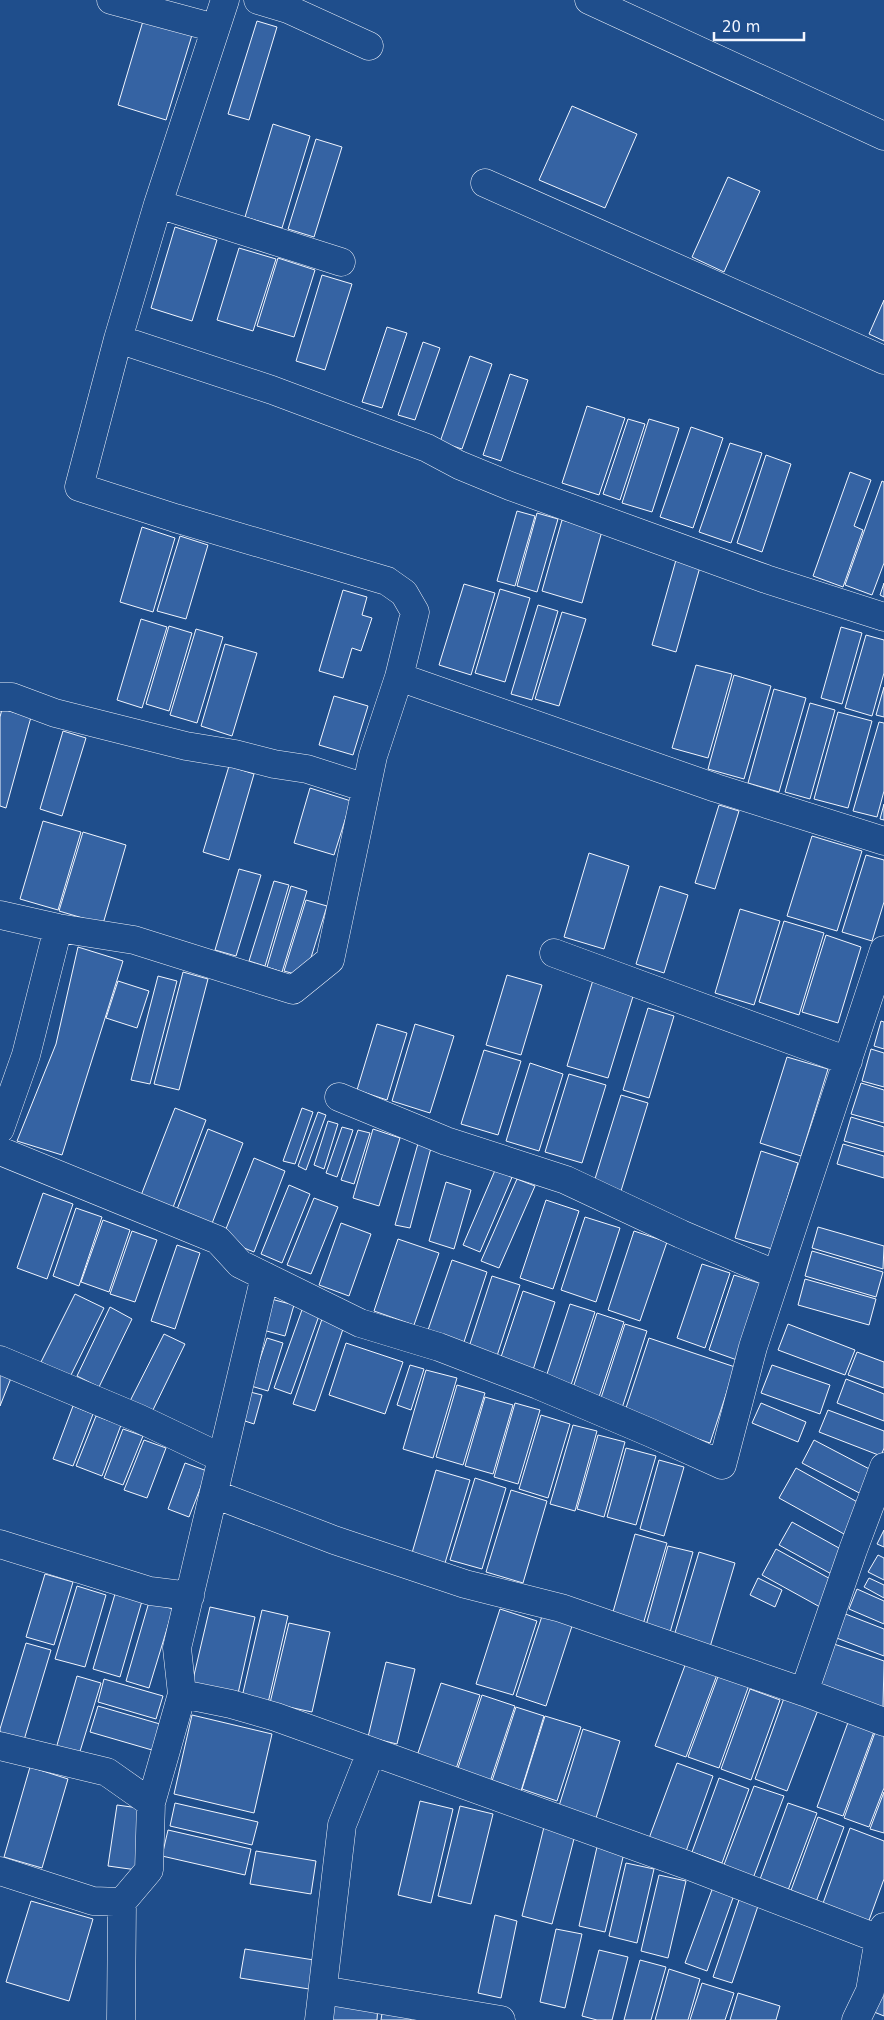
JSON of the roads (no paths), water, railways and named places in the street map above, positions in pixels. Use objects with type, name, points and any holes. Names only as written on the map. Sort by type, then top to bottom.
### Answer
[{"type":"street","points":[[111,0],[215,28]]},
{"type":"street","points":[[0,915],[58,928],[134,940],[293,990],[330,960],[373,756],[399,677],[416,612],[404,593],[387,581],[175,518],[79,487],[118,339],[158,204],[224,0]]},
{"type":"street","points":[[258,0],[288,9],[369,46]]},
{"type":"street","points":[[589,0],[884,136]]},
{"type":"street","points":[[485,183],[884,360]]},
{"type":"street","points":[[158,204],[341,262]]},
{"type":"street","points":[[118,339],[272,390],[427,448],[459,465],[510,486],[766,579],[884,617]]},
{"type":"street","points":[[399,677],[716,788],[884,841]]},
{"type":"street","points":[[0,697],[12,697],[55,713],[186,746],[307,769],[366,788]]},
{"type":"street","points":[[0,1130],[26,1055],[58,928]]},
{"type":"street","points":[[0,1151],[218,1240],[240,1264],[360,1323],[439,1347],[538,1385],[722,1465],[753,1347],[884,950]]},
{"type":"street","points":[[554,954],[848,1061]]},
{"type":"street","points":[[339,1097],[446,1141],[566,1180],[681,1234],[777,1275]]},
{"type":"street","points":[[121,2020],[122,1902],[150,1870],[151,1803],[182,1694],[177,1648],[265,1276]]},
{"type":"street","points":[[0,1360],[138,1418],[222,1458]]},
{"type":"street","points":[[804,1692],[884,1467]]},
{"type":"street","points":[[214,1494],[334,1540],[465,1584],[561,1608],[804,1692],[884,1722]]},
{"type":"street","points":[[0,1544],[150,1591],[190,1596]]},
{"type":"street","points":[[182,1694],[231,1704],[276,1717],[882,1933],[870,1992],[856,2020]]},
{"type":"street","points":[[0,1746],[107,1772],[151,1803]]},
{"type":"street","points":[[318,2020],[342,1825],[371,1752]]},
{"type":"street","points":[[0,1871],[93,1901],[122,1902]]},
{"type":"street","points":[[323,1990],[501,2020]]}]
